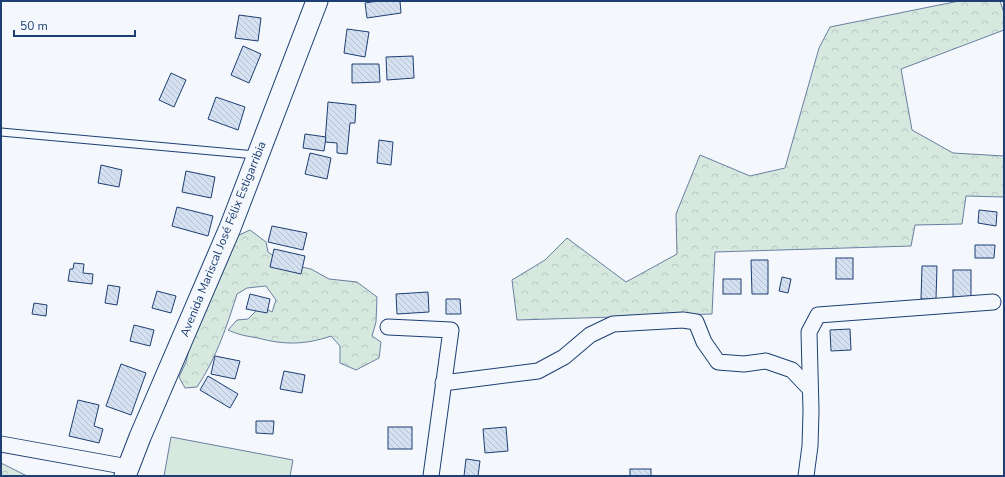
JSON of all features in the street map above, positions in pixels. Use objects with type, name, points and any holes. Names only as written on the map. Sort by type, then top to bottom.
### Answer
[{"type":"main road","name":"Avenida Mariscal José Félix Estigarribia","points":[[127,472],[140,437],[230,228],[317,1]]},
{"type":"street","points":[[806,476],[811,418],[809,332],[818,315],[993,302]]},
{"type":"street","points":[[444,383],[538,371],[564,357],[590,335],[613,324],[683,320],[696,322],[704,342],[718,362],[744,364],[766,361],[792,370],[810,389]]},
{"type":"street","points":[[388,327],[451,330],[430,476]]},
{"type":"street","points":[[1,444],[127,472]]},
{"type":"lane","points":[[1,132],[258,156]]},
{"type":"green space","points":[[959,1],[1000,1],[1004,13],[1004,30],[901,69],[912,130],[953,153],[1004,156],[1004,197],[966,196],[962,224],[915,225],[911,246],[715,252],[712,314],[517,320],[512,280],[545,260],[567,238],[626,282],[677,254],[676,214],[700,155],[750,176],[785,168],[819,48],[830,27]]},
{"type":"green space","points":[[250,230],[266,242],[268,252],[283,263],[311,269],[329,279],[357,282],[377,297],[376,322],[372,336],[381,342],[379,358],[356,370],[340,363],[340,346],[331,336],[312,341],[286,343],[246,336],[228,330],[237,320],[248,319],[261,306],[272,312],[276,300],[266,286],[247,288],[237,294],[220,342],[204,376],[197,387],[185,388],[179,377],[186,362],[191,341],[235,237]]},
{"type":"green space","points":[[171,437],[293,460],[290,476],[164,476]]},
{"type":"green space","points":[[1,463],[27,476],[1,476]]},
{"type":"building","points":[[378,1],[400,1],[401,13],[367,18],[365,3]]},
{"type":"building","points":[[239,15],[261,18],[258,41],[235,38]]},
{"type":"building","points":[[347,29],[369,32],[365,57],[344,53]]},
{"type":"building","points":[[243,46],[261,54],[249,83],[231,75]]},
{"type":"building","points":[[413,56],[414,78],[387,80],[386,57]]},
{"type":"building","points":[[352,64],[379,64],[380,82],[352,83]]},
{"type":"building","points":[[171,73],[186,80],[174,107],[159,100]]},
{"type":"building","points":[[216,97],[245,107],[238,130],[208,119]]},
{"type":"building","points":[[328,102],[356,105],[355,123],[350,123],[347,154],[337,153],[337,143],[325,142]]},
{"type":"building","points":[[305,134],[326,137],[324,151],[303,148]]},
{"type":"building","points":[[379,140],[393,142],[391,165],[377,163]]},
{"type":"building","points":[[310,153],[331,158],[327,179],[305,174]]},
{"type":"building","points":[[101,165],[122,170],[119,187],[98,183]]},
{"type":"building","points":[[186,171],[215,177],[211,198],[182,192]]},
{"type":"building","points":[[177,207],[213,216],[208,236],[172,226]]},
{"type":"building","points":[[979,210],[997,212],[996,226],[978,223]]},
{"type":"building","points":[[272,226],[307,233],[303,250],[268,242]]},
{"type":"building","points":[[975,245],[995,245],[994,258],[975,258]]},
{"type":"building","points":[[274,249],[305,256],[301,274],[270,267]]},
{"type":"building","points":[[836,258],[853,258],[853,279],[836,279]]},
{"type":"building","points":[[751,260],[768,260],[768,294],[752,294]]},
{"type":"building","points":[[74,263],[84,264],[83,273],[93,274],[92,284],[68,281],[70,269],[73,269]]},
{"type":"building","points":[[922,266],[937,266],[936,299],[921,299]]},
{"type":"building","points":[[953,270],[971,270],[971,297],[953,297]]},
{"type":"building","points":[[782,277],[791,279],[788,293],[779,291]]},
{"type":"building","points":[[723,279],[741,279],[741,294],[723,294]]},
{"type":"building","points":[[108,285],[120,287],[117,305],[105,303]]},
{"type":"building","points":[[157,291],[176,296],[171,313],[152,308]]},
{"type":"building","points":[[428,292],[429,312],[397,314],[396,294]]},
{"type":"building","points":[[250,294],[270,299],[267,313],[246,309]]},
{"type":"building","points":[[446,299],[460,299],[461,314],[446,314]]},
{"type":"building","points":[[34,303],[47,305],[46,316],[32,314]]},
{"type":"building","points":[[134,325],[154,330],[150,346],[130,341]]},
{"type":"building","points":[[850,329],[851,350],[831,351],[830,330]]},
{"type":"building","points":[[215,356],[240,361],[235,379],[211,374]]},
{"type":"building","points":[[121,364],[146,373],[131,415],[106,406]]},
{"type":"building","points":[[284,371],[305,375],[302,393],[280,389]]},
{"type":"building","points":[[208,376],[238,394],[230,408],[200,390]]},
{"type":"building","points":[[78,400],[99,405],[94,426],[103,429],[99,443],[69,436]]},
{"type":"building","points":[[256,421],[274,421],[273,434],[256,433]]},
{"type":"building","points":[[388,427],[412,427],[412,449],[388,449]]},
{"type":"building","points":[[506,427],[508,451],[485,453],[483,429]]},
{"type":"building","points":[[466,459],[480,461],[478,476],[464,476]]},
{"type":"building","points":[[630,469],[651,469],[651,476],[630,476]]}]
